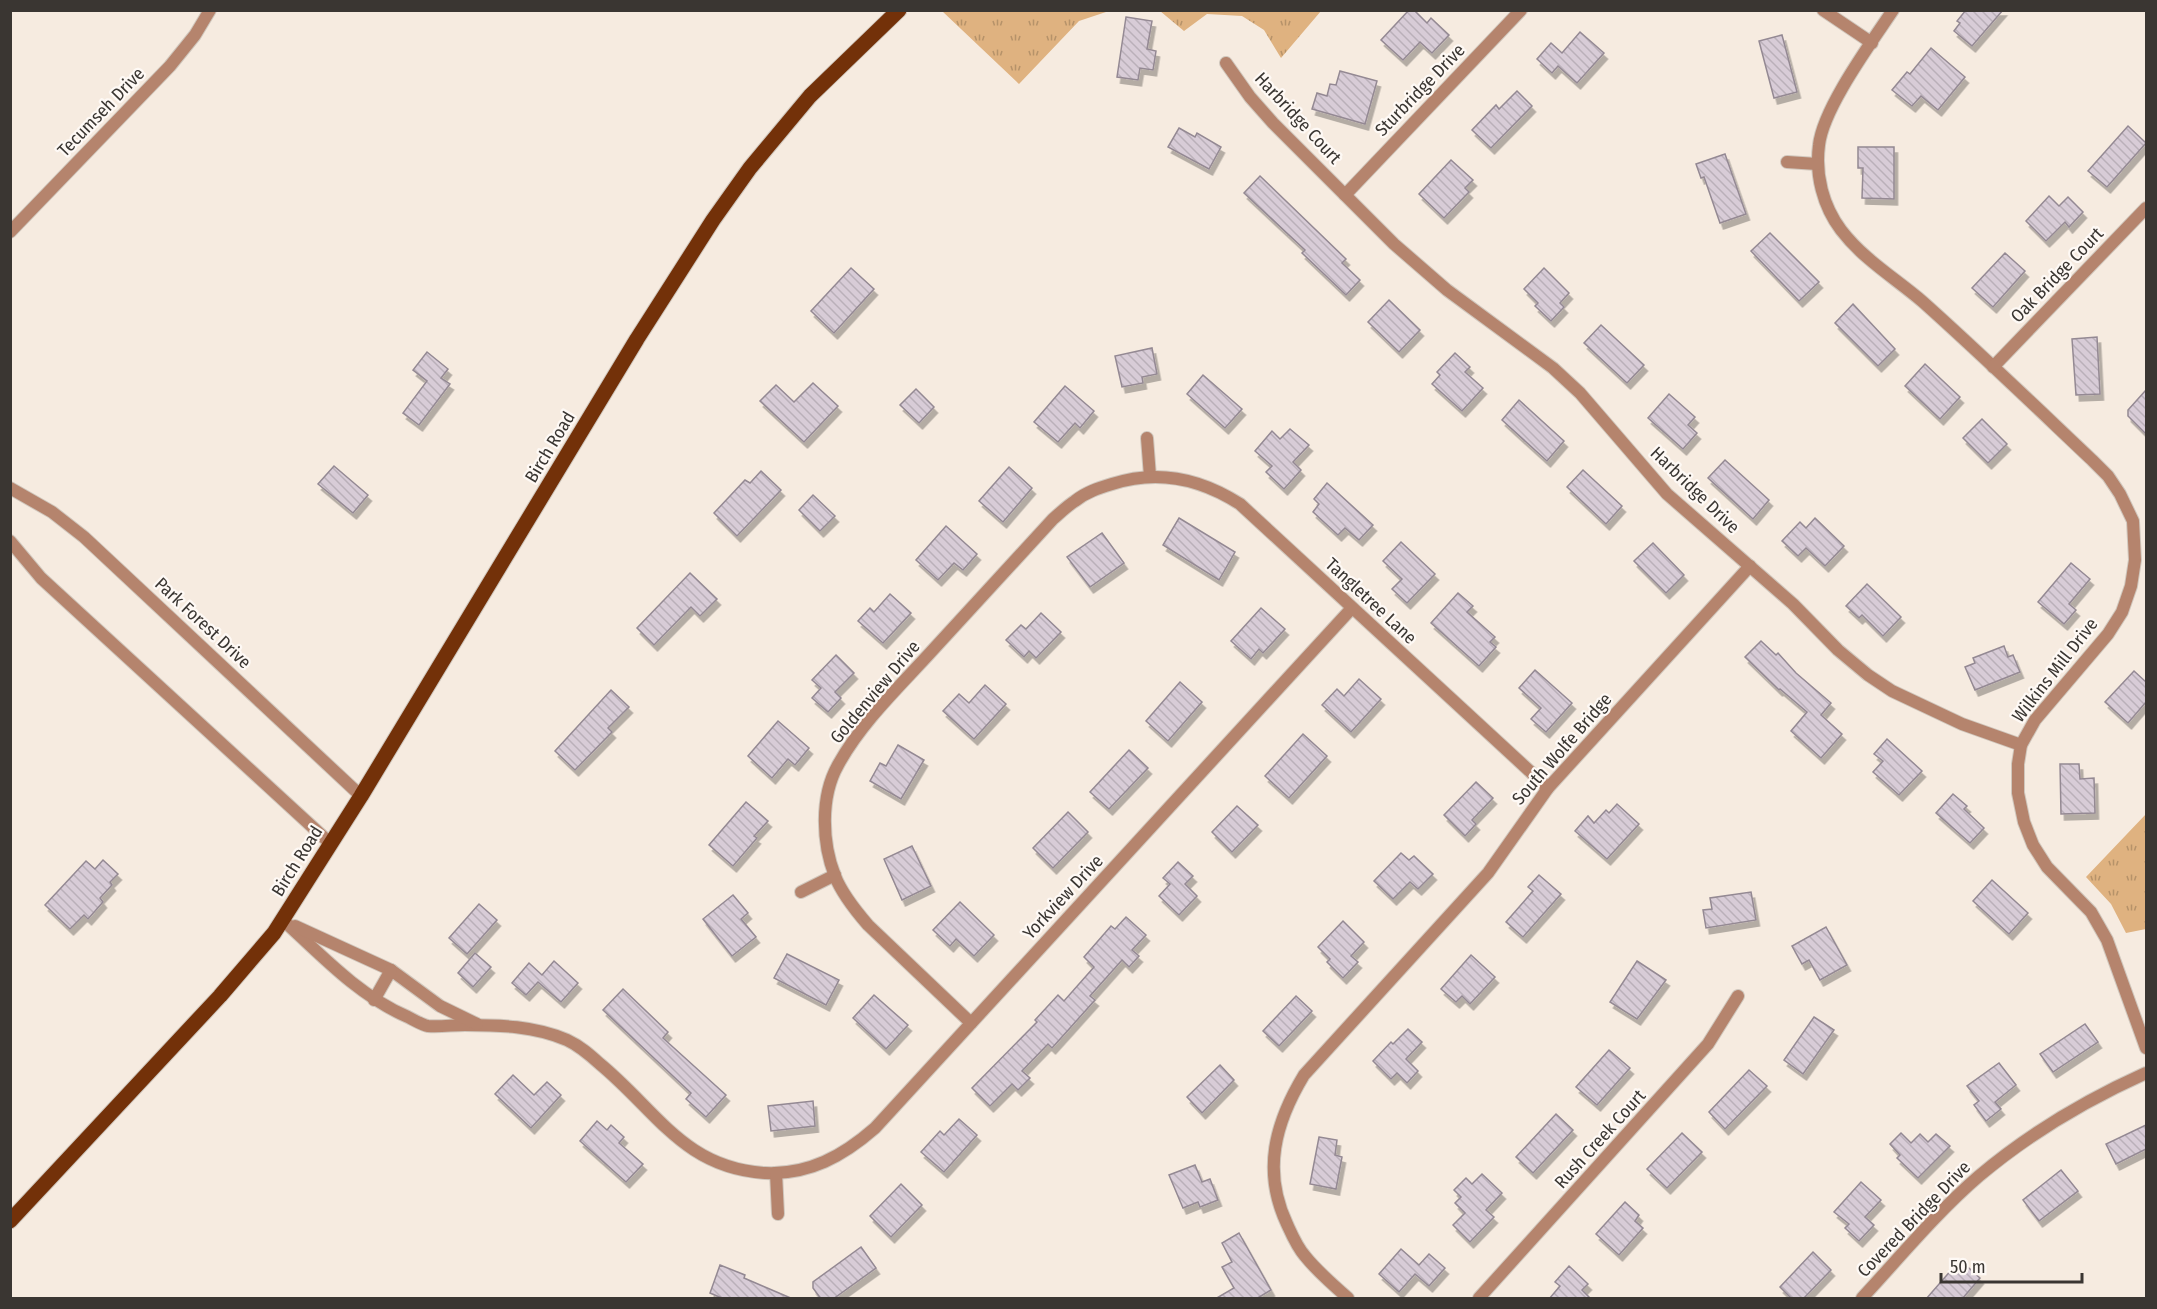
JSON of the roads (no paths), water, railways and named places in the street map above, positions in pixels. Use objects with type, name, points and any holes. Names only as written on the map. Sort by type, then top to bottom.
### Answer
[{"type":"main road","name":"Birch Road","points":[[10,1221],[212,1004],[278,927],[361,796],[637,339],[713,220],[750,168],[810,96],[898,10]]},
{"type":"street","name":"Tecumseh Drive","points":[[10,232],[170,66],[195,35],[210,10]]},
{"type":"street","name":"Sturbridge Drive","points":[[1345,195],[1521,10]]},
{"type":"street","points":[[1823,10],[1872,43]]},
{"type":"street","name":"Wilkins Mill Drive","points":[[1893,10],[1841,91],[1821,131],[1817,164],[1827,206],[1841,230],[1864,257],[1921,301],[2108,476],[2141,533],[2131,586],[2122,612],[2108,634],[2035,720],[2021,746],[2018,764],[2018,793],[2024,822],[2033,845],[2047,867],[2091,912],[2107,940],[2146,1048]]},
{"type":"street","name":"Harbridge Court","points":[[1226,63],[1250,97],[1273,123],[1345,195]]},
{"type":"street","points":[[1787,162],[1817,164]]},
{"type":"street","name":"Harbridge Drive","points":[[1345,195],[1394,244],[1447,290],[1553,369],[1580,393],[1667,494],[1793,604],[1838,650],[1868,675],[1929,711],[2021,746]]},
{"type":"street","name":"Oak Bridge Court","points":[[1993,367],[2146,208]]},
{"type":"street","points":[[1147,438],[1150,476]]},
{"type":"street","name":"Tangletree Lane","points":[[992,585],[1053,519],[1076,500],[1096,489],[1129,478],[1150,476],[1187,480],[1214,489],[1240,504],[1548,788]]},
{"type":"street","name":"Park Forest Drive","points":[[10,488],[52,512],[84,537],[361,796]]},
{"type":"street","points":[[10,541],[41,578],[330,844]]},
{"type":"street","name":"South Wolfe Bridge","points":[[1348,1299],[1305,1256],[1294,1240],[1283,1216],[1274,1184],[1275,1151],[1281,1119],[1289,1099],[1304,1075],[1488,873],[1548,788],[1750,566]]},
{"type":"street","name":"Goldenview Drive","points":[[971,1023],[868,925],[853,907],[835,875],[825,832],[826,806],[836,768],[849,746],[879,709],[992,585]]},
{"type":"street","name":"Yorkview Drive","points":[[278,927],[375,1000],[427,1026],[480,1025],[524,1028],[549,1033],[575,1044],[609,1071],[685,1145],[711,1161],[738,1170],[776,1173],[791,1172],[824,1163],[854,1146],[875,1128],[1352,608]]},
{"type":"street","points":[[801,892],[835,875]]},
{"type":"street","points":[[278,927],[391,970],[440,1006],[480,1025]]},
{"type":"street","points":[[375,1000],[391,970]]},
{"type":"street","name":"Rush Creek Court","points":[[1479,1299],[1708,1044],[1738,996]]},
{"type":"street","name":"Covered Bridge Drive","points":[[1862,1299],[1947,1206],[2013,1149],[2032,1135],[2108,1090],[2146,1073]]},
{"type":"street","points":[[776,1173],[778,1214]]}]
